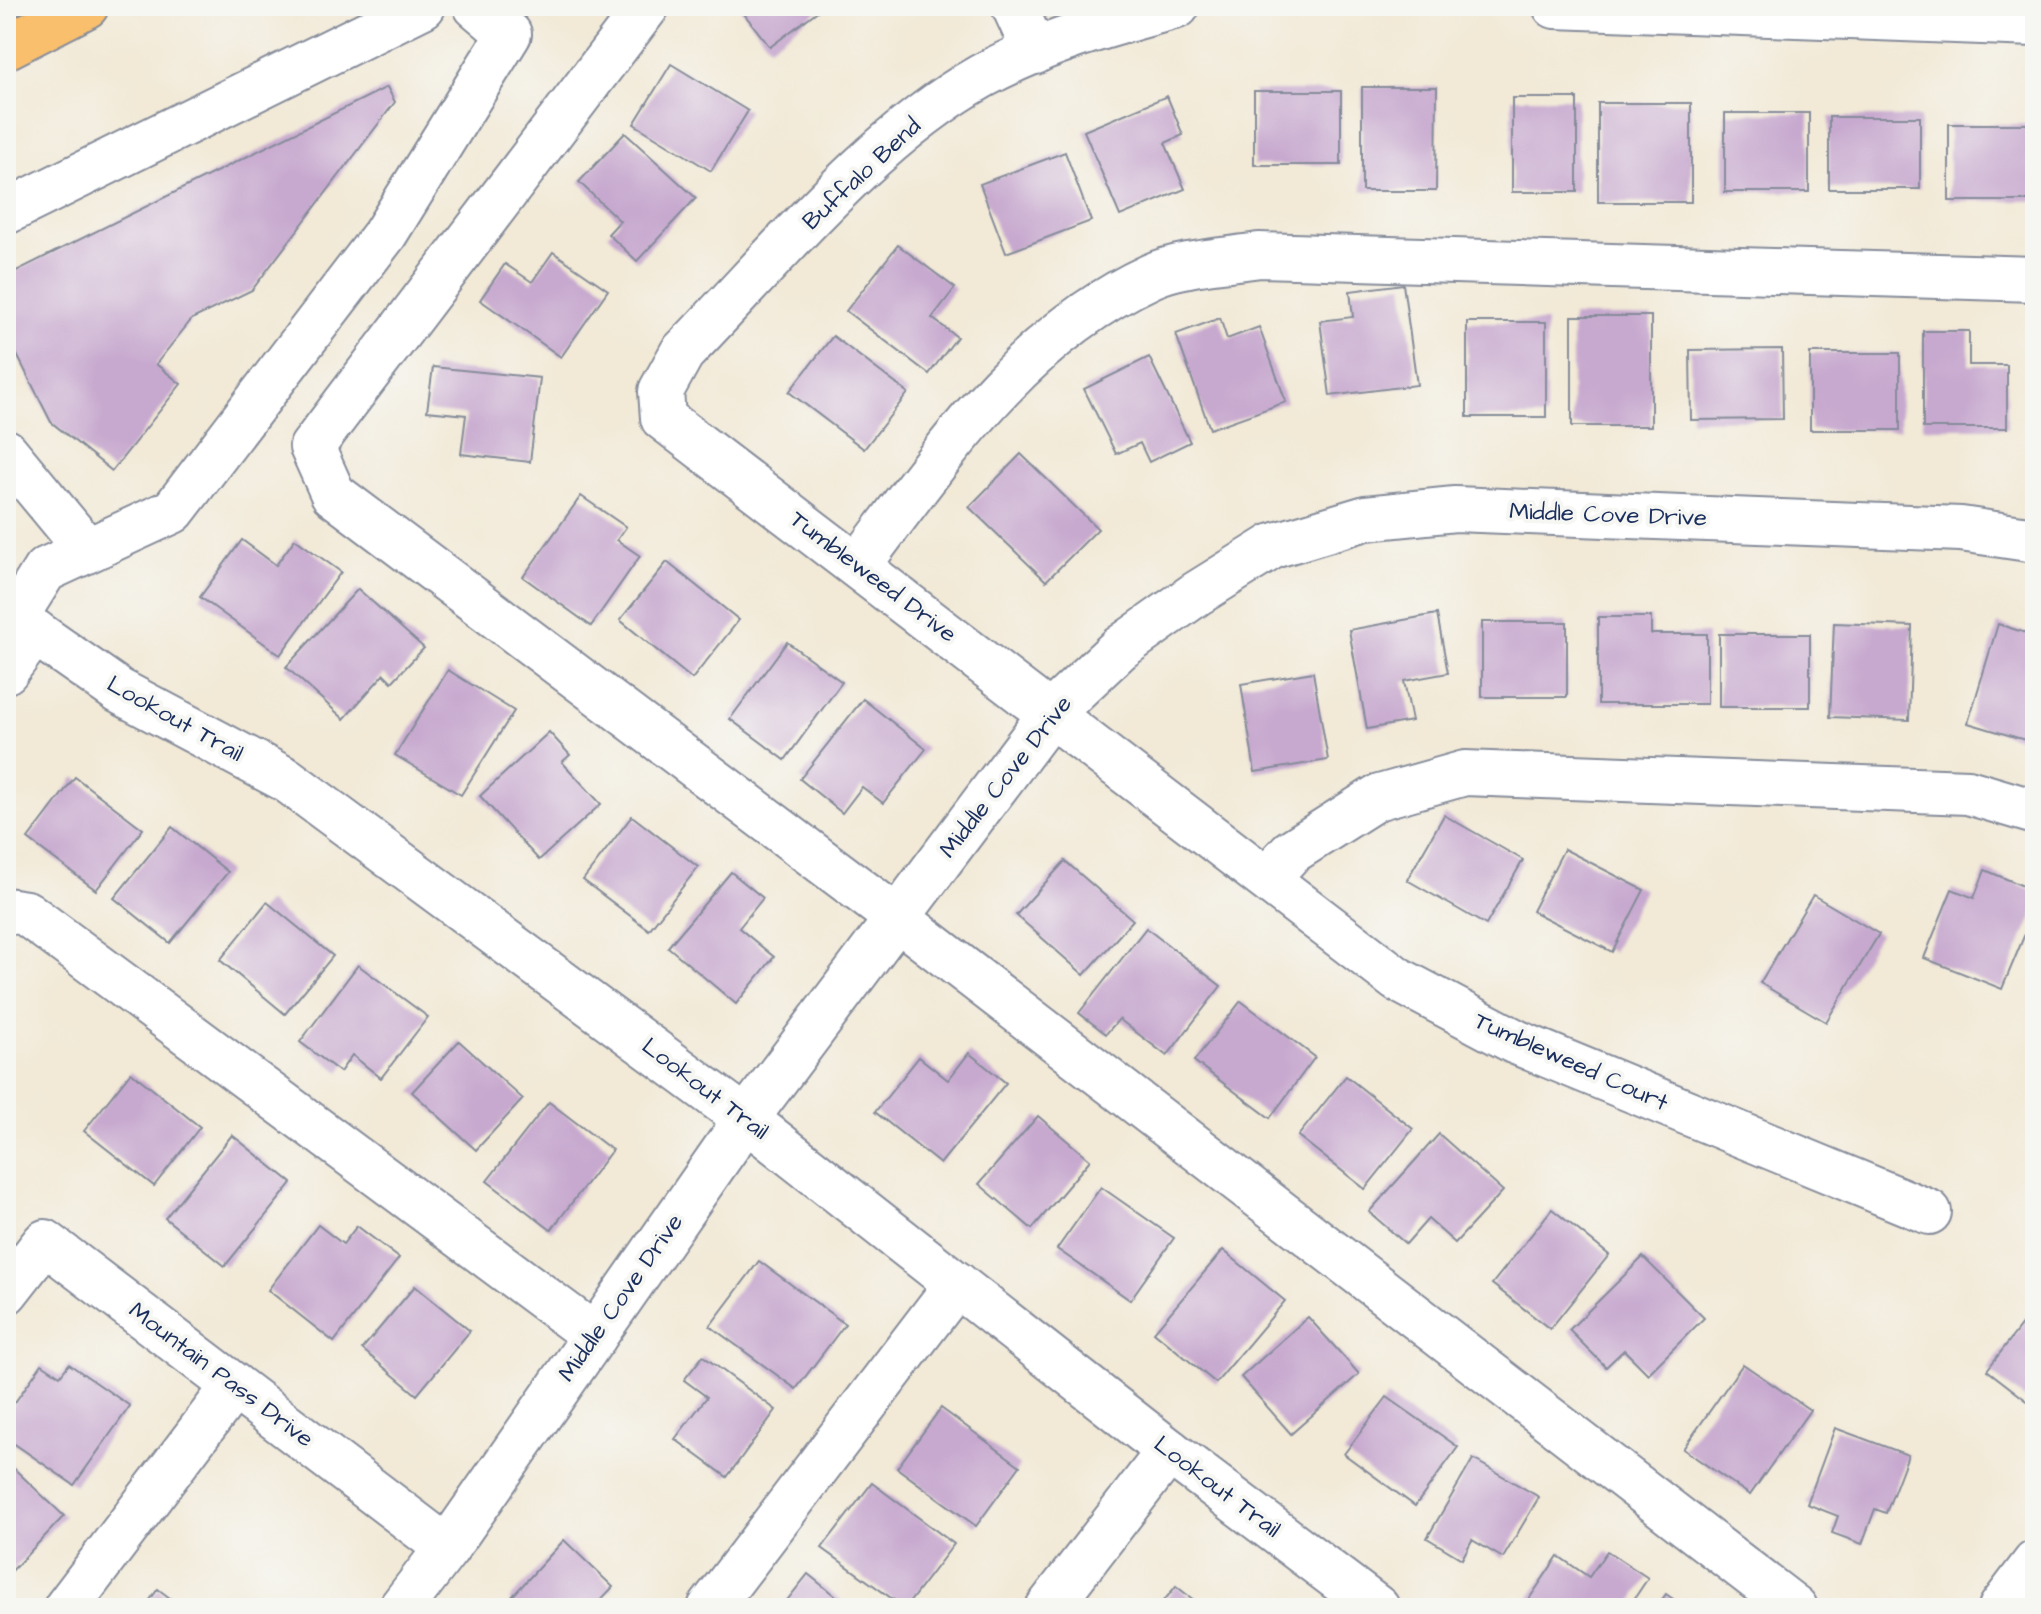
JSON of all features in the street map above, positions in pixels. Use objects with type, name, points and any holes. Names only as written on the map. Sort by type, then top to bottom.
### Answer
[{"type":"main road","points":[[6,47],[86,6]]},
{"type":"street","points":[[6,212],[423,6]]},
{"type":"street","points":[[6,671],[19,621],[45,570],[173,511],[385,234],[509,34],[476,6]]},
{"type":"street","points":[[647,6],[312,447],[333,494],[897,918],[1795,1608]]},
{"type":"street","points":[[1014,6],[1035,52]]},
{"type":"street","name":"Buffalo Bend","points":[[693,441],[663,418],[661,391],[682,353],[893,139],[981,77],[1078,33],[1177,6]]},
{"type":"street","points":[[1555,6],[2035,24]]},
{"type":"street","points":[[858,566],[977,409],[1067,325],[1153,275],[1259,255],[2035,279]]},
{"type":"street","name":"Tumbleweed Drive","points":[[693,441],[1052,712]]},
{"type":"street","points":[[6,452],[87,550]]},
{"type":"street","name":"Middle Cove Drive","points":[[401,1608],[447,1548],[746,1119],[1052,712],[1120,648],[1247,562],[1273,546],[1366,518],[1455,509],[1961,529],[2035,540]]},
{"type":"street","name":"Lookout Trail","points":[[19,621],[119,691],[287,780],[746,1119],[1364,1604]]},
{"type":"street","name":"Tumbleweed Court","points":[[1052,712],[1397,979],[1516,1042],[1929,1212]]},
{"type":"street","points":[[1267,878],[1291,852],[1376,798],[1465,773],[1968,792],[2035,812]]},
{"type":"street","points":[[6,910],[26,913],[595,1336]]},
{"type":"street","name":"Mountain Pass Drive","points":[[6,1292],[45,1242],[447,1548]]},
{"type":"street","points":[[710,1608],[957,1284]]},
{"type":"street","points":[[66,1608],[234,1386]]},
{"type":"street","points":[[1048,1608],[1169,1451]]},
{"type":"street","points":[[2001,1608],[2035,1563]]},
{"type":"building","points":[[738,6],[824,6],[770,47]]},
{"type":"building","points":[[671,64],[748,111],[711,171],[634,124]]},
{"type":"building","points":[[387,87],[395,102],[252,290],[192,319],[156,364],[181,384],[112,471],[51,422],[6,333],[6,276]]},
{"type":"building","points":[[1362,87],[1437,87],[1436,191],[1362,191]]},
{"type":"building","points":[[1254,91],[1341,91],[1341,165],[1254,165]]},
{"type":"building","points":[[1167,96],[1183,135],[1165,143],[1185,189],[1120,216],[1084,131]]},
{"type":"building","points":[[1512,98],[1577,98],[1577,192],[1512,192]]},
{"type":"building","points":[[1598,103],[1691,103],[1691,202],[1598,202]]},
{"type":"building","points":[[1725,113],[1809,113],[1809,192],[1725,192]]},
{"type":"building","points":[[1829,117],[1920,117],[1920,189],[1829,189]]},
{"type":"building","points":[[1949,124],[2035,124],[2035,201],[1949,201]]},
{"type":"building","points":[[625,133],[696,198],[637,261],[608,234],[620,221],[579,182]]},
{"type":"building","points":[[1065,152],[1091,221],[1006,253],[980,184]]},
{"type":"building","points":[[898,245],[955,288],[932,318],[957,337],[929,374],[846,311]]},
{"type":"building","points":[[553,252],[608,290],[561,357],[480,300],[505,264],[532,282]]},
{"type":"building","points":[[1403,284],[1417,385],[1330,396],[1320,321],[1353,317],[1350,291]]},
{"type":"building","points":[[1572,316],[1651,316],[1651,426],[1572,426]]},
{"type":"building","points":[[1220,318],[1227,339],[1259,327],[1286,402],[1210,429],[1176,334]]},
{"type":"building","points":[[1467,322],[1546,322],[1546,417],[1467,417]]},
{"type":"building","points":[[1923,331],[1969,331],[1969,365],[2007,365],[2007,428],[1923,428]]},
{"type":"building","points":[[833,336],[908,393],[864,449],[789,392]]},
{"type":"building","points":[[1782,349],[1783,419],[1691,420],[1690,350]]},
{"type":"building","points":[[1810,353],[1900,353],[1900,430],[1810,430]]},
{"type":"building","points":[[1149,357],[1190,442],[1149,462],[1140,443],[1116,454],[1084,389]]},
{"type":"building","points":[[433,367],[540,378],[530,462],[461,454],[466,415],[427,411]]},
{"type":"building","points":[[1021,454],[1098,529],[1046,581],[969,507]]},
{"type":"building","points":[[581,496],[626,527],[617,540],[640,556],[591,626],[523,577]]},
{"type":"building","points":[[295,539],[341,572],[280,655],[200,597],[242,540],[276,565]]},
{"type":"building","points":[[667,562],[739,620],[692,679],[620,620]]},
{"type":"building","points":[[358,589],[424,648],[392,682],[384,674],[344,719],[286,667]]},
{"type":"building","points":[[1437,614],[1448,673],[1404,681],[1412,721],[1367,729],[1349,630]]},
{"type":"building","points":[[1598,617],[1651,617],[1651,634],[1707,634],[1707,704],[1598,704]]},
{"type":"building","points":[[1482,622],[1567,622],[1567,697],[1482,697]]},
{"type":"building","points":[[1834,623],[1912,626],[1909,720],[1830,717]]},
{"type":"building","points":[[1998,624],[2035,636],[2035,743],[1968,723]]},
{"type":"building","points":[[1719,634],[1810,634],[1810,707],[1719,707]]},
{"type":"building","points":[[787,642],[842,682],[785,760],[730,719]]},
{"type":"building","points":[[448,670],[514,711],[461,795],[395,755]]},
{"type":"building","points":[[1313,672],[1328,760],[1255,772],[1241,684]]},
{"type":"building","points":[[863,699],[926,749],[883,803],[862,787],[842,813],[800,779]]},
{"type":"building","points":[[549,732],[570,755],[562,762],[601,804],[539,860],[480,796]]},
{"type":"building","points":[[75,777],[143,829],[96,890],[28,839]]},
{"type":"building","points":[[1444,815],[1523,860],[1486,925],[1407,880]]},
{"type":"building","points":[[632,816],[698,867],[649,930],[583,880]]},
{"type":"building","points":[[172,827],[228,872],[170,943],[114,898]]},
{"type":"building","points":[[1564,849],[1644,890],[1612,952],[1532,911]]},
{"type":"building","points":[[1065,861],[1133,920],[1084,975],[1016,915]]},
{"type":"building","points":[[1985,870],[2035,891],[2035,910],[2002,989],[1924,958],[1952,889],[1974,898]]},
{"type":"building","points":[[731,872],[763,898],[739,928],[774,957],[736,1004],[668,947]]},
{"type":"building","points":[[1813,895],[1879,934],[1826,1022],[1760,983]]},
{"type":"building","points":[[267,902],[333,956],[285,1014],[220,960]]},
{"type":"building","points":[[1146,928],[1221,986],[1167,1056],[1119,1019],[1106,1034],[1079,1013]]},
{"type":"building","points":[[358,965],[428,1017],[381,1078],[352,1055],[340,1072],[300,1042]]},
{"type":"building","points":[[1241,1001],[1315,1057],[1270,1118],[1194,1061]]},
{"type":"building","points":[[459,1041],[523,1099],[476,1150],[412,1092]]},
{"type":"building","points":[[969,1053],[1006,1083],[940,1164],[875,1112],[919,1057],[948,1080]]},
{"type":"building","points":[[131,1072],[200,1127],[154,1186],[84,1131]]},
{"type":"building","points":[[1346,1076],[1413,1129],[1365,1189],[1298,1136]]},
{"type":"building","points":[[549,1102],[612,1150],[551,1230],[487,1181]]},
{"type":"building","points":[[1038,1116],[1090,1160],[1032,1229],[979,1184]]},
{"type":"building","points":[[1439,1134],[1503,1191],[1455,1243],[1428,1219],[1406,1244],[1369,1212]]},
{"type":"building","points":[[232,1135],[292,1183],[225,1266],[165,1218]]},
{"type":"building","points":[[1101,1187],[1174,1238],[1130,1300],[1057,1249]]},
{"type":"building","points":[[1552,1209],[1609,1255],[1550,1329],[1492,1284]]},
{"type":"building","points":[[318,1225],[343,1244],[357,1226],[399,1258],[334,1342],[268,1290]]},
{"type":"building","points":[[1223,1250],[1285,1301],[1216,1383],[1154,1332]]},
{"type":"building","points":[[1643,1257],[1704,1318],[1648,1374],[1624,1350],[1606,1367],[1569,1330]]},
{"type":"building","points":[[759,1261],[845,1324],[796,1389],[710,1326]]},
{"type":"building","points":[[415,1286],[470,1331],[417,1395],[362,1349]]},
{"type":"building","points":[[2030,1314],[2035,1318],[2035,1407],[1987,1370]]},
{"type":"building","points":[[1308,1317],[1359,1374],[1291,1434],[1241,1377]]},
{"type":"building","points":[[703,1356],[776,1410],[727,1477],[675,1439],[707,1397],[684,1380]]},
{"type":"building","points":[[42,1364],[60,1376],[69,1364],[130,1406],[74,1485],[6,1438],[6,1415]]},
{"type":"building","points":[[1743,1364],[1810,1410],[1750,1495],[1683,1449]]},
{"type":"building","points":[[1387,1397],[1458,1447],[1415,1506],[1344,1454]]},
{"type":"building","points":[[941,1408],[1020,1466],[976,1526],[897,1468]]},
{"type":"building","points":[[1835,1428],[1908,1455],[1886,1513],[1875,1509],[1862,1544],[1832,1533],[1838,1516],[1807,1504]]},
{"type":"building","points":[[1473,1459],[1539,1497],[1503,1558],[1472,1540],[1462,1559],[1427,1538]]},
{"type":"building","points":[[6,1461],[64,1516],[6,1577]]},
{"type":"building","points":[[872,1483],[954,1544],[905,1608],[822,1548]]},
{"type":"building","points":[[564,1540],[613,1587],[593,1608],[518,1608],[509,1600]]},
{"type":"building","points":[[1607,1551],[1648,1578],[1628,1608],[1523,1608],[1558,1556],[1589,1577]]},
{"type":"building","points":[[808,1574],[850,1608],[781,1608]]},
{"type":"building","points":[[1176,1586],[1204,1608],[1158,1608]]},
{"type":"building","points":[[158,1589],[183,1608],[144,1608]]},
{"type":"building","points":[[1666,1594],[1686,1608],[1656,1608]]}]
